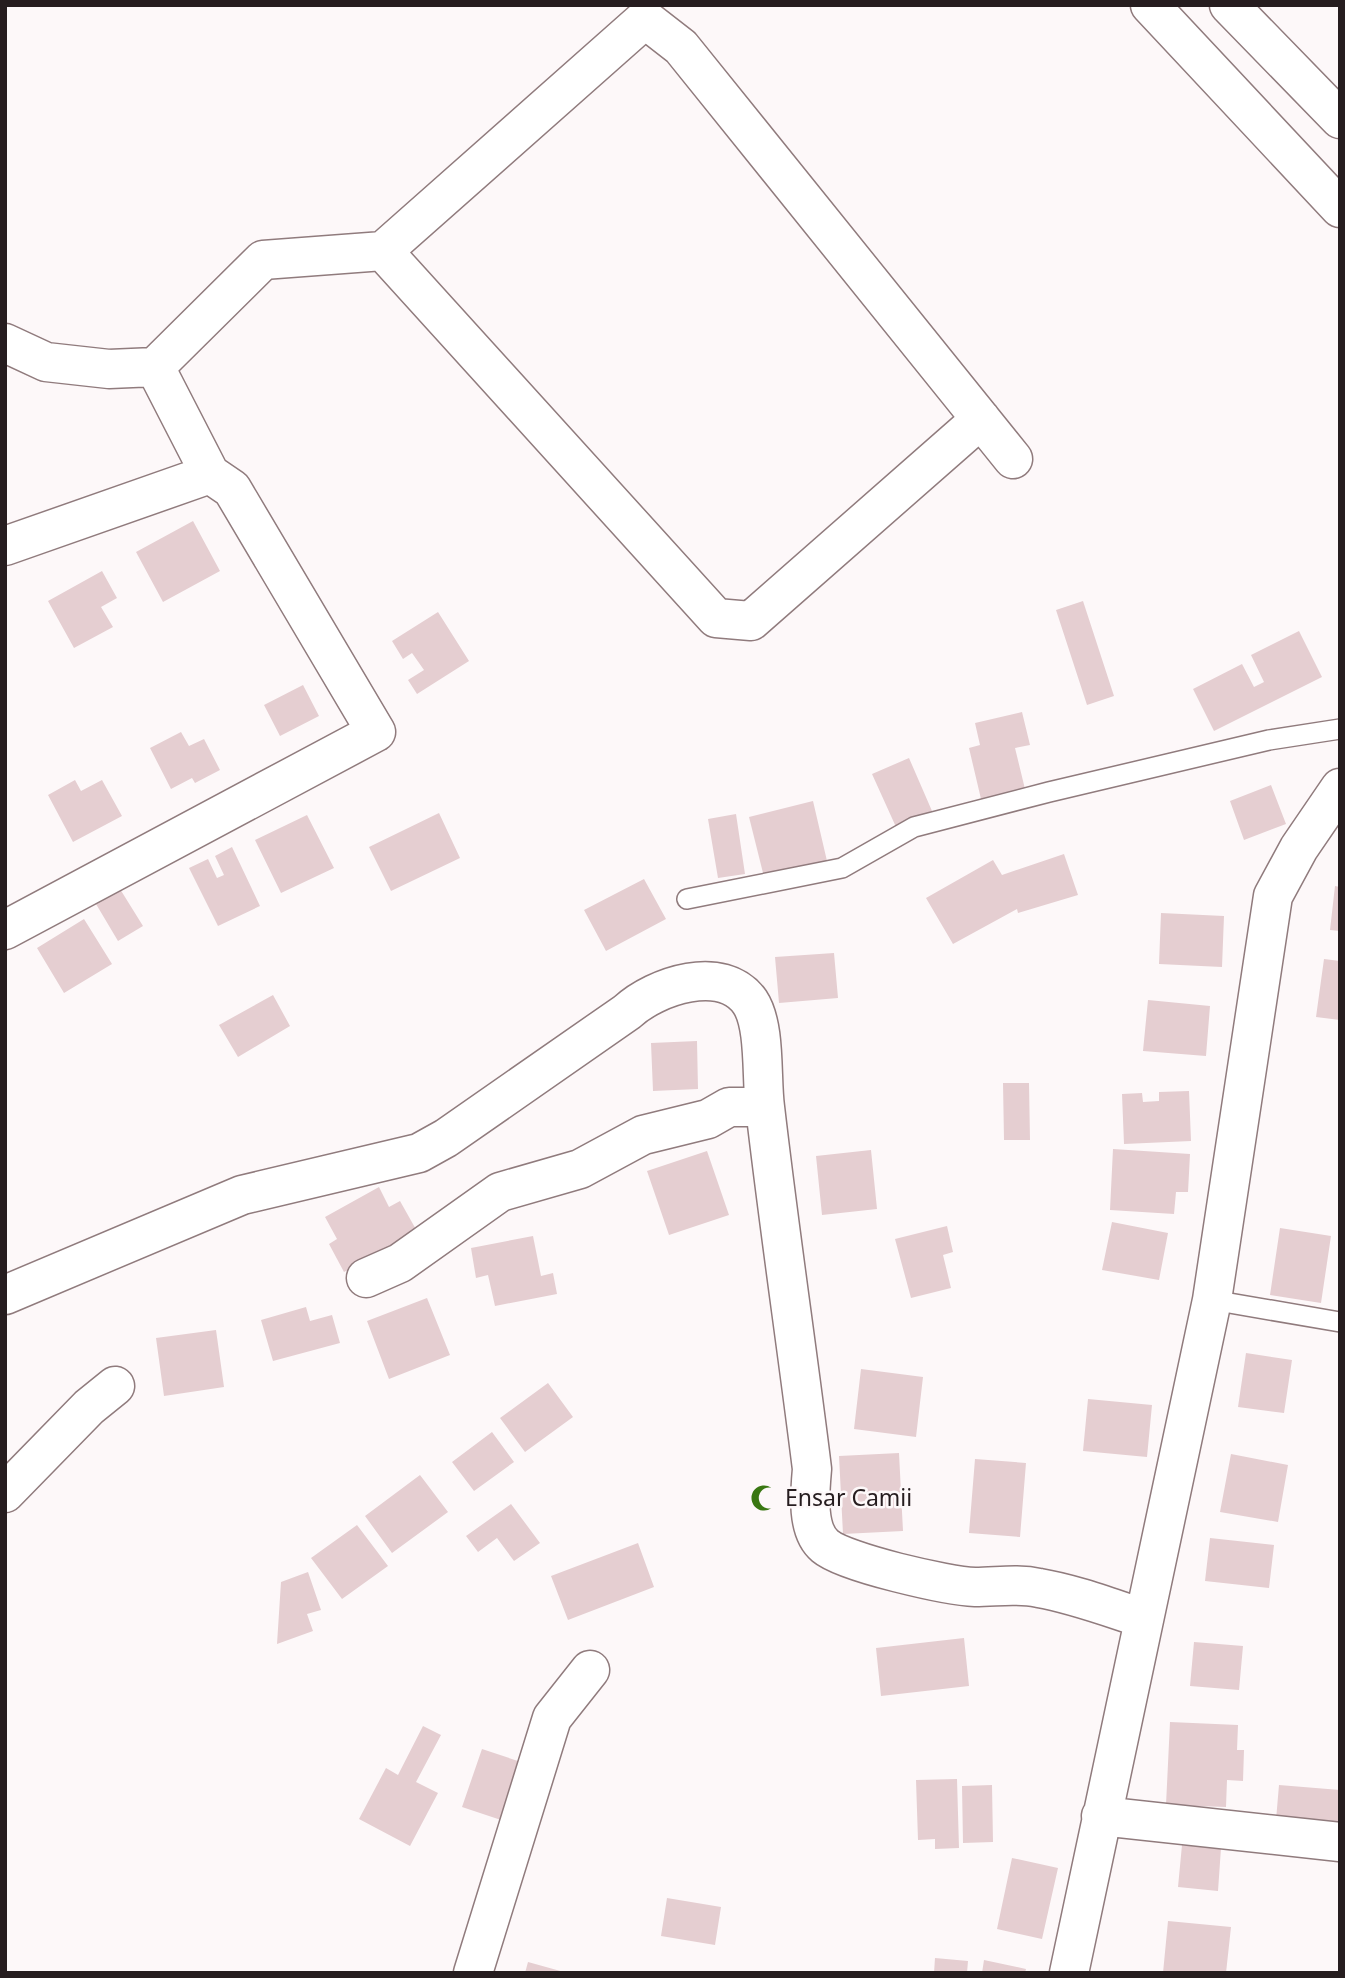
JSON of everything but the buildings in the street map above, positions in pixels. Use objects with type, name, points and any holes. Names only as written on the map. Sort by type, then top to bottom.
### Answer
[{"type":"street","points":[[1150,5],[1340,208]]},
{"type":"street","points":[[1229,5],[1340,119]]},
{"type":"street","points":[[5,343],[46,362],[109,369],[155,367],[263,260],[383,251],[645,19],[681,47],[1013,459]]},
{"type":"street","points":[[383,251],[716,618],[751,621],[981,419]]},
{"type":"street","points":[[5,930],[376,732],[232,489],[210,474],[155,367]]},
{"type":"street","points":[[5,546],[210,474]]},
{"type":"street","points":[[1069,1973],[1142,1618],[1212,1300],[1273,896],[1299,848],[1340,788]]},
{"type":"street","points":[[5,1295],[242,1195],[419,1153],[627,1013],[641,999],[673,986],[724,984],[737,989],[751,1004],[759,1032],[765,1107],[812,1469],[809,1501],[815,1527],[824,1545],[847,1558],[944,1583],[1039,1587],[1142,1618]]},
{"type":"street","points":[[366,1278],[400,1264],[500,1192],[580,1169],[643,1135],[708,1119],[729,1107],[765,1107]]},
{"type":"street","points":[[5,1493],[89,1407],[115,1386]]},
{"type":"street","points":[[473,1973],[552,1718],[590,1670]]},
{"type":"street","points":[[1101,1816],[1340,1842]]},
{"type":"lane","points":[[687,899],[842,867],[914,827],[1035,795],[1269,740],[1340,729]]},
{"type":"lane","points":[[1212,1300],[1340,1322]]},
{"type":"place","name":"Ensar Camii","points":[[764,1498]]}]
